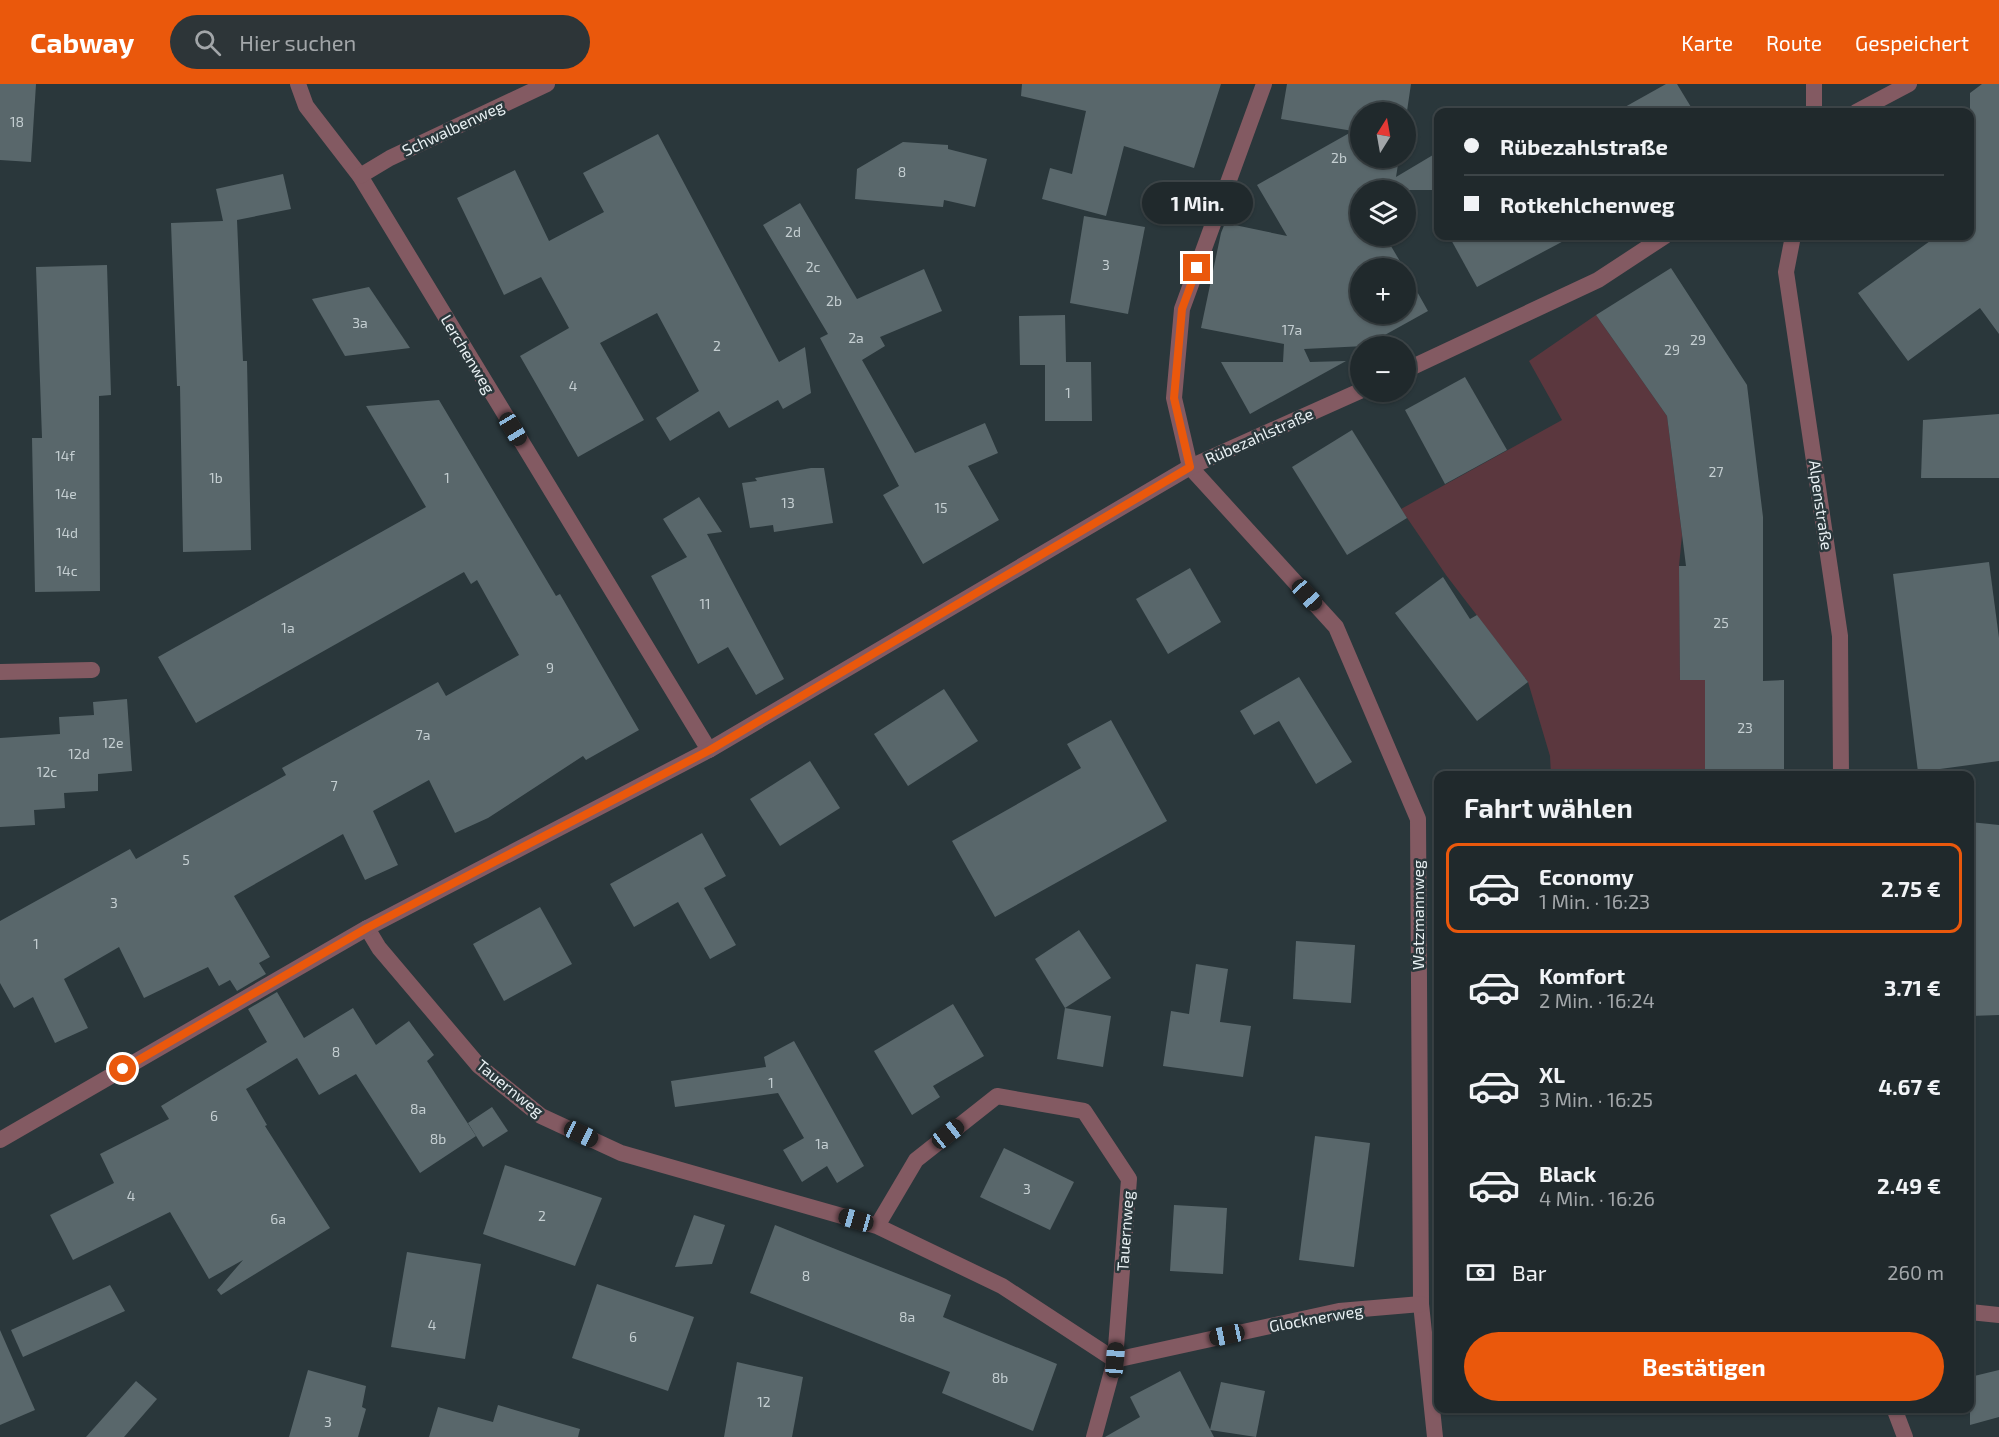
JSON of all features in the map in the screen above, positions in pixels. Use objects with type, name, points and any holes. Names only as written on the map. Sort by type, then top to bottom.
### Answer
[{"type":"street","name":"Lerchenweg","points":[[298,84],[306,105],[360,176],[710,750]]},
{"type":"street","name":"Schwalbenweg","points":[[360,176],[390,158],[547,84]]},
{"type":"street","points":[[1190,467],[1174,398],[1182,309],[1264,84]]},
{"type":"street","points":[[1814,84],[1814,108]]},
{"type":"street","points":[[1864,108],[1909,84]]},
{"type":"street","points":[[1416,365],[1598,280],[1659,240]]},
{"type":"street","name":"Alpenstraße","points":[[1792,240],[1786,272],[1840,636],[1841,771]]},
{"type":"street","name":"Rübezahlstraße","points":[[0,1140],[367,928],[710,750],[1190,467],[1350,395]]},
{"type":"street","name":"Watzmannweg","points":[[1190,467],[1336,627],[1418,819],[1421,1305],[1435,1437]]},
{"type":"street","points":[[0,672],[92,670]]},
{"type":"street","name":"Tauernweg","points":[[367,928],[379,948],[479,1066],[541,1116],[621,1153],[877,1226],[1002,1286],[1115,1360],[1129,1179],[1084,1111],[997,1096],[916,1160],[877,1226]]},
{"type":"street","name":"Glocknerweg","points":[[1115,1360],[1339,1311],[1421,1305]]},
{"type":"street","points":[[1974,1312],[1999,1315]]},
{"type":"street","points":[[1094,1437],[1115,1360]]},
{"type":"street","points":[[1896,1413],[1905,1437]]},
{"type":"shaded area","points":[[1596,315],[1667,416],[1682,535],[1679,566],[1680,680],[1705,680],[1705,771],[1551,771],[1550,756],[1528,682],[1446,575],[1401,509],[1562,420],[1529,361]]},
{"type":"building","points":[[0,84],[36,84],[31,162],[0,160]]},
{"type":"building","points":[[1022,84],[1221,84],[1194,168],[1124,146],[1106,216],[1042,199],[1050,168],[1072,174],[1086,111],[1021,96]]},
{"type":"building","points":[[1287,84],[1411,84],[1408,102],[1350,102],[1350,130],[1281,119]]},
{"type":"building","points":[[1666,84],[1677,84],[1692,108],[1623,108]]},
{"type":"building","points":[[1982,84],[1999,84],[1999,334],[1980,308],[1908,361],[1858,293],[1931,240],[1974,240],[1974,108],[1970,108],[1970,93]]},
{"type":"building","points":[[1350,133],[1350,168],[1397,168],[1396,177],[1411,168],[1416,168],[1416,165],[1434,154],[1434,190],[1416,190],[1416,180],[1350,180],[1350,246],[1391,246],[1398,258],[1350,258],[1350,324],[1405,324],[1383,336],[1350,336],[1350,347],[1304,349],[1310,362],[1346,361],[1250,414],[1221,362],[1283,362],[1284,344],[1201,328],[1225,223],[1287,236],[1257,185]]},
{"type":"building","points":[[658,134],[779,362],[805,347],[811,393],[783,409],[778,400],[729,428],[719,411],[670,441],[656,418],[699,391],[657,313],[600,343],[644,420],[578,457],[520,356],[569,328],[541,277],[504,295],[457,198],[515,170],[549,241],[604,212],[583,173]]},
{"type":"building","points":[[903,142],[948,145],[948,149],[987,159],[975,207],[944,200],[943,207],[855,199],[857,169]]},
{"type":"building","points":[[283,174],[291,209],[237,220],[243,361],[247,361],[251,550],[183,552],[180,386],[177,386],[171,223],[223,221],[216,189]]},
{"type":"building","points":[[800,203],[857,299],[924,269],[942,311],[880,337],[885,346],[862,360],[915,453],[985,423],[998,453],[968,466],[999,520],[923,564],[883,495],[899,486],[820,338],[828,334],[763,225]]},
{"type":"building","points":[[1084,216],[1145,227],[1128,314],[1070,303]]},
{"type":"building","points":[[1451,240],[1565,240],[1477,287]]},
{"type":"building","points":[[107,265],[111,395],[99,396],[100,591],[35,592],[32,438],[42,438],[36,267]]},
{"type":"building","points":[[1671,268],[1747,385],[1763,517],[1763,681],[1784,680],[1784,771],[1705,771],[1705,680],[1680,680],[1679,566],[1686,566],[1667,416],[1596,315]]},
{"type":"building","points":[[369,287],[410,348],[345,356],[312,299]]},
{"type":"building","points":[[1416,290],[1428,311],[1416,318]]},
{"type":"building","points":[[1065,315],[1066,362],[1091,362],[1092,421],[1045,421],[1045,365],[1020,365],[1019,316]]},
{"type":"building","points":[[1465,377],[1507,450],[1445,484],[1405,410]]},
{"type":"building","points":[[439,400],[556,596],[560,594],[639,730],[586,760],[583,756],[488,818],[455,833],[429,780],[373,811],[398,865],[365,880],[343,834],[234,896],[270,957],[259,963],[266,974],[237,991],[230,980],[219,986],[208,967],[144,998],[119,947],[64,979],[88,1028],[55,1043],[33,997],[14,1008],[0,983],[0,921],[130,849],[136,859],[286,775],[282,768],[438,682],[446,696],[519,655],[477,580],[471,584],[464,572],[196,723],[158,657],[426,507],[366,406]]},
{"type":"building","points":[[1999,414],[1999,478],[1921,478],[1923,420]]},
{"type":"building","points":[[1352,430],[1407,518],[1347,555],[1292,467]]},
{"type":"building","points":[[811,468],[824,468],[833,523],[774,532],[773,525],[750,528],[742,483],[757,481],[755,478]]},
{"type":"building","points":[[699,497],[722,532],[707,534],[784,679],[756,695],[728,647],[698,664],[651,576],[687,557],[663,519]]},
{"type":"building","points":[[1989,562],[1999,638],[1999,761],[1918,771],[1893,574]]},
{"type":"building","points":[[1190,568],[1221,622],[1168,654],[1136,599]]},
{"type":"building","points":[[1443,577],[1470,619],[1477,615],[1528,682],[1477,721],[1395,613]]},
{"type":"building","points":[[1299,677],[1352,762],[1316,784],[1279,721],[1254,735],[1240,711]]},
{"type":"building","points":[[944,689],[978,741],[908,786],[874,734]]},
{"type":"building","points":[[127,699],[132,771],[98,774],[98,791],[64,793],[65,808],[34,810],[35,825],[0,827],[0,738],[60,734],[59,717],[94,715],[93,702]]},
{"type":"building","points":[[1111,720],[1167,821],[995,917],[952,841],[1081,768],[1067,744]]},
{"type":"building","points":[[810,761],[840,808],[780,846],[750,799]]},
{"type":"building","points":[[1974,822],[1999,825],[1999,1015],[1974,1016]]},
{"type":"building","points":[[702,833],[726,876],[704,888],[736,945],[710,959],[678,902],[634,927],[610,884]]},
{"type":"building","points":[[540,907],[572,964],[504,1001],[473,944]]},
{"type":"building","points":[[1079,930],[1111,978],[1065,1008],[1035,959]]},
{"type":"building","points":[[1296,941],[1355,945],[1351,1003],[1293,999]]},
{"type":"building","points":[[1196,964],[1228,969],[1220,1022],[1251,1026],[1243,1077],[1163,1066],[1171,1011],[1189,1014]]},
{"type":"building","points":[[277,992],[304,1038],[353,1008],[376,1045],[409,1021],[434,1055],[427,1061],[476,1136],[420,1173],[356,1074],[319,1095],[297,1058],[246,1089],[267,1125],[265,1126],[330,1228],[221,1295],[217,1290],[243,1260],[209,1279],[170,1212],[73,1260],[50,1215],[114,1183],[100,1154],[169,1119],[161,1106],[267,1042],[248,1009]]},
{"type":"building","points":[[953,1004],[984,1056],[933,1086],[940,1097],[912,1115],[874,1051]]},
{"type":"building","points":[[1065,1008],[1111,1016],[1103,1067],[1057,1059]]},
{"type":"building","points":[[794,1041],[864,1166],[837,1183],[827,1166],[802,1182],[783,1150],[804,1138],[778,1093],[675,1107],[671,1081],[766,1067],[764,1057]]},
{"type":"building","points":[[492,1107],[508,1131],[483,1147],[468,1123]]},
{"type":"building","points":[[1315,1136],[1370,1143],[1354,1267],[1299,1260]]},
{"type":"building","points":[[1004,1148],[1074,1182],[1050,1230],[980,1197]]},
{"type":"building","points":[[505,1165],[602,1198],[575,1266],[483,1234]]},
{"type":"building","points":[[1174,1205],[1227,1208],[1223,1274],[1170,1271]]},
{"type":"building","points":[[694,1215],[725,1225],[712,1264],[675,1267]]},
{"type":"building","points":[[775,1225],[951,1295],[943,1317],[1057,1364],[1033,1431],[942,1393],[950,1372],[750,1293]]},
{"type":"building","points":[[407,1252],[481,1264],[465,1359],[391,1347]]},
{"type":"building","points":[[597,1284],[694,1317],[668,1391],[572,1358]]},
{"type":"building","points":[[110,1285],[125,1311],[23,1357],[11,1330]]},
{"type":"building","points":[[0,1330],[35,1410],[0,1425]]},
{"type":"building","points":[[737,1362],[803,1377],[792,1437],[724,1437]]},
{"type":"building","points":[[308,1370],[366,1386],[362,1407],[366,1409],[358,1437],[289,1437]]},
{"type":"building","points":[[1999,1370],[1999,1417],[1970,1425],[1970,1413],[1974,1413],[1974,1376]]},
{"type":"building","points":[[1180,1371],[1214,1437],[1105,1437],[1140,1417],[1130,1397]]},
{"type":"building","points":[[136,1381],[157,1399],[124,1437],[86,1437]]},
{"type":"building","points":[[1221,1382],[1265,1391],[1256,1437],[1210,1430]]},
{"type":"building","points":[[498,1405],[580,1429],[578,1437],[429,1437],[438,1407],[493,1422]]},
{"type":"route","points":[[123,1069],[367,928],[710,750],[1190,467],[1174,398],[1182,309],[1197,268]]}]
